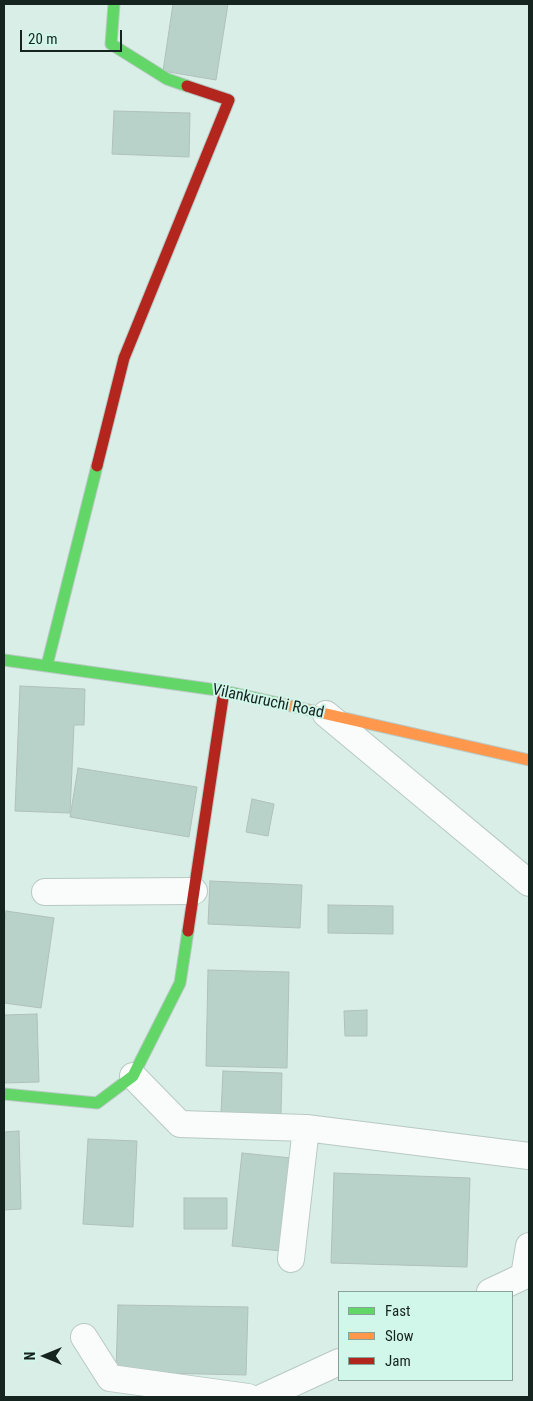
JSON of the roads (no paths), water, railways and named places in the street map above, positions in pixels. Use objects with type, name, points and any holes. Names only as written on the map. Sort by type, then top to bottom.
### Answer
[{"type":"street","points":[[46,665],[124,358],[229,100],[167,79],[111,44],[114,4]]},
{"type":"street","name":"Vilankuruchi Road","points":[[4,660],[224,691],[529,760]]},
{"type":"street","points":[[4,1094],[97,1103],[133,1076],[180,983],[224,691]]},
{"type":"street","points":[[326,714],[529,883]]},
{"type":"street","points":[[45,892],[194,891]]},
{"type":"street","points":[[133,1076],[180,1124],[306,1128],[529,1156]]},
{"type":"street","points":[[291,1259],[306,1128]]},
{"type":"street","points":[[492,1291],[524,1276],[529,1246]]},
{"type":"street","points":[[84,1337],[110,1378],[248,1397]]},
{"type":"street","points":[[263,1397],[338,1362]]}]
